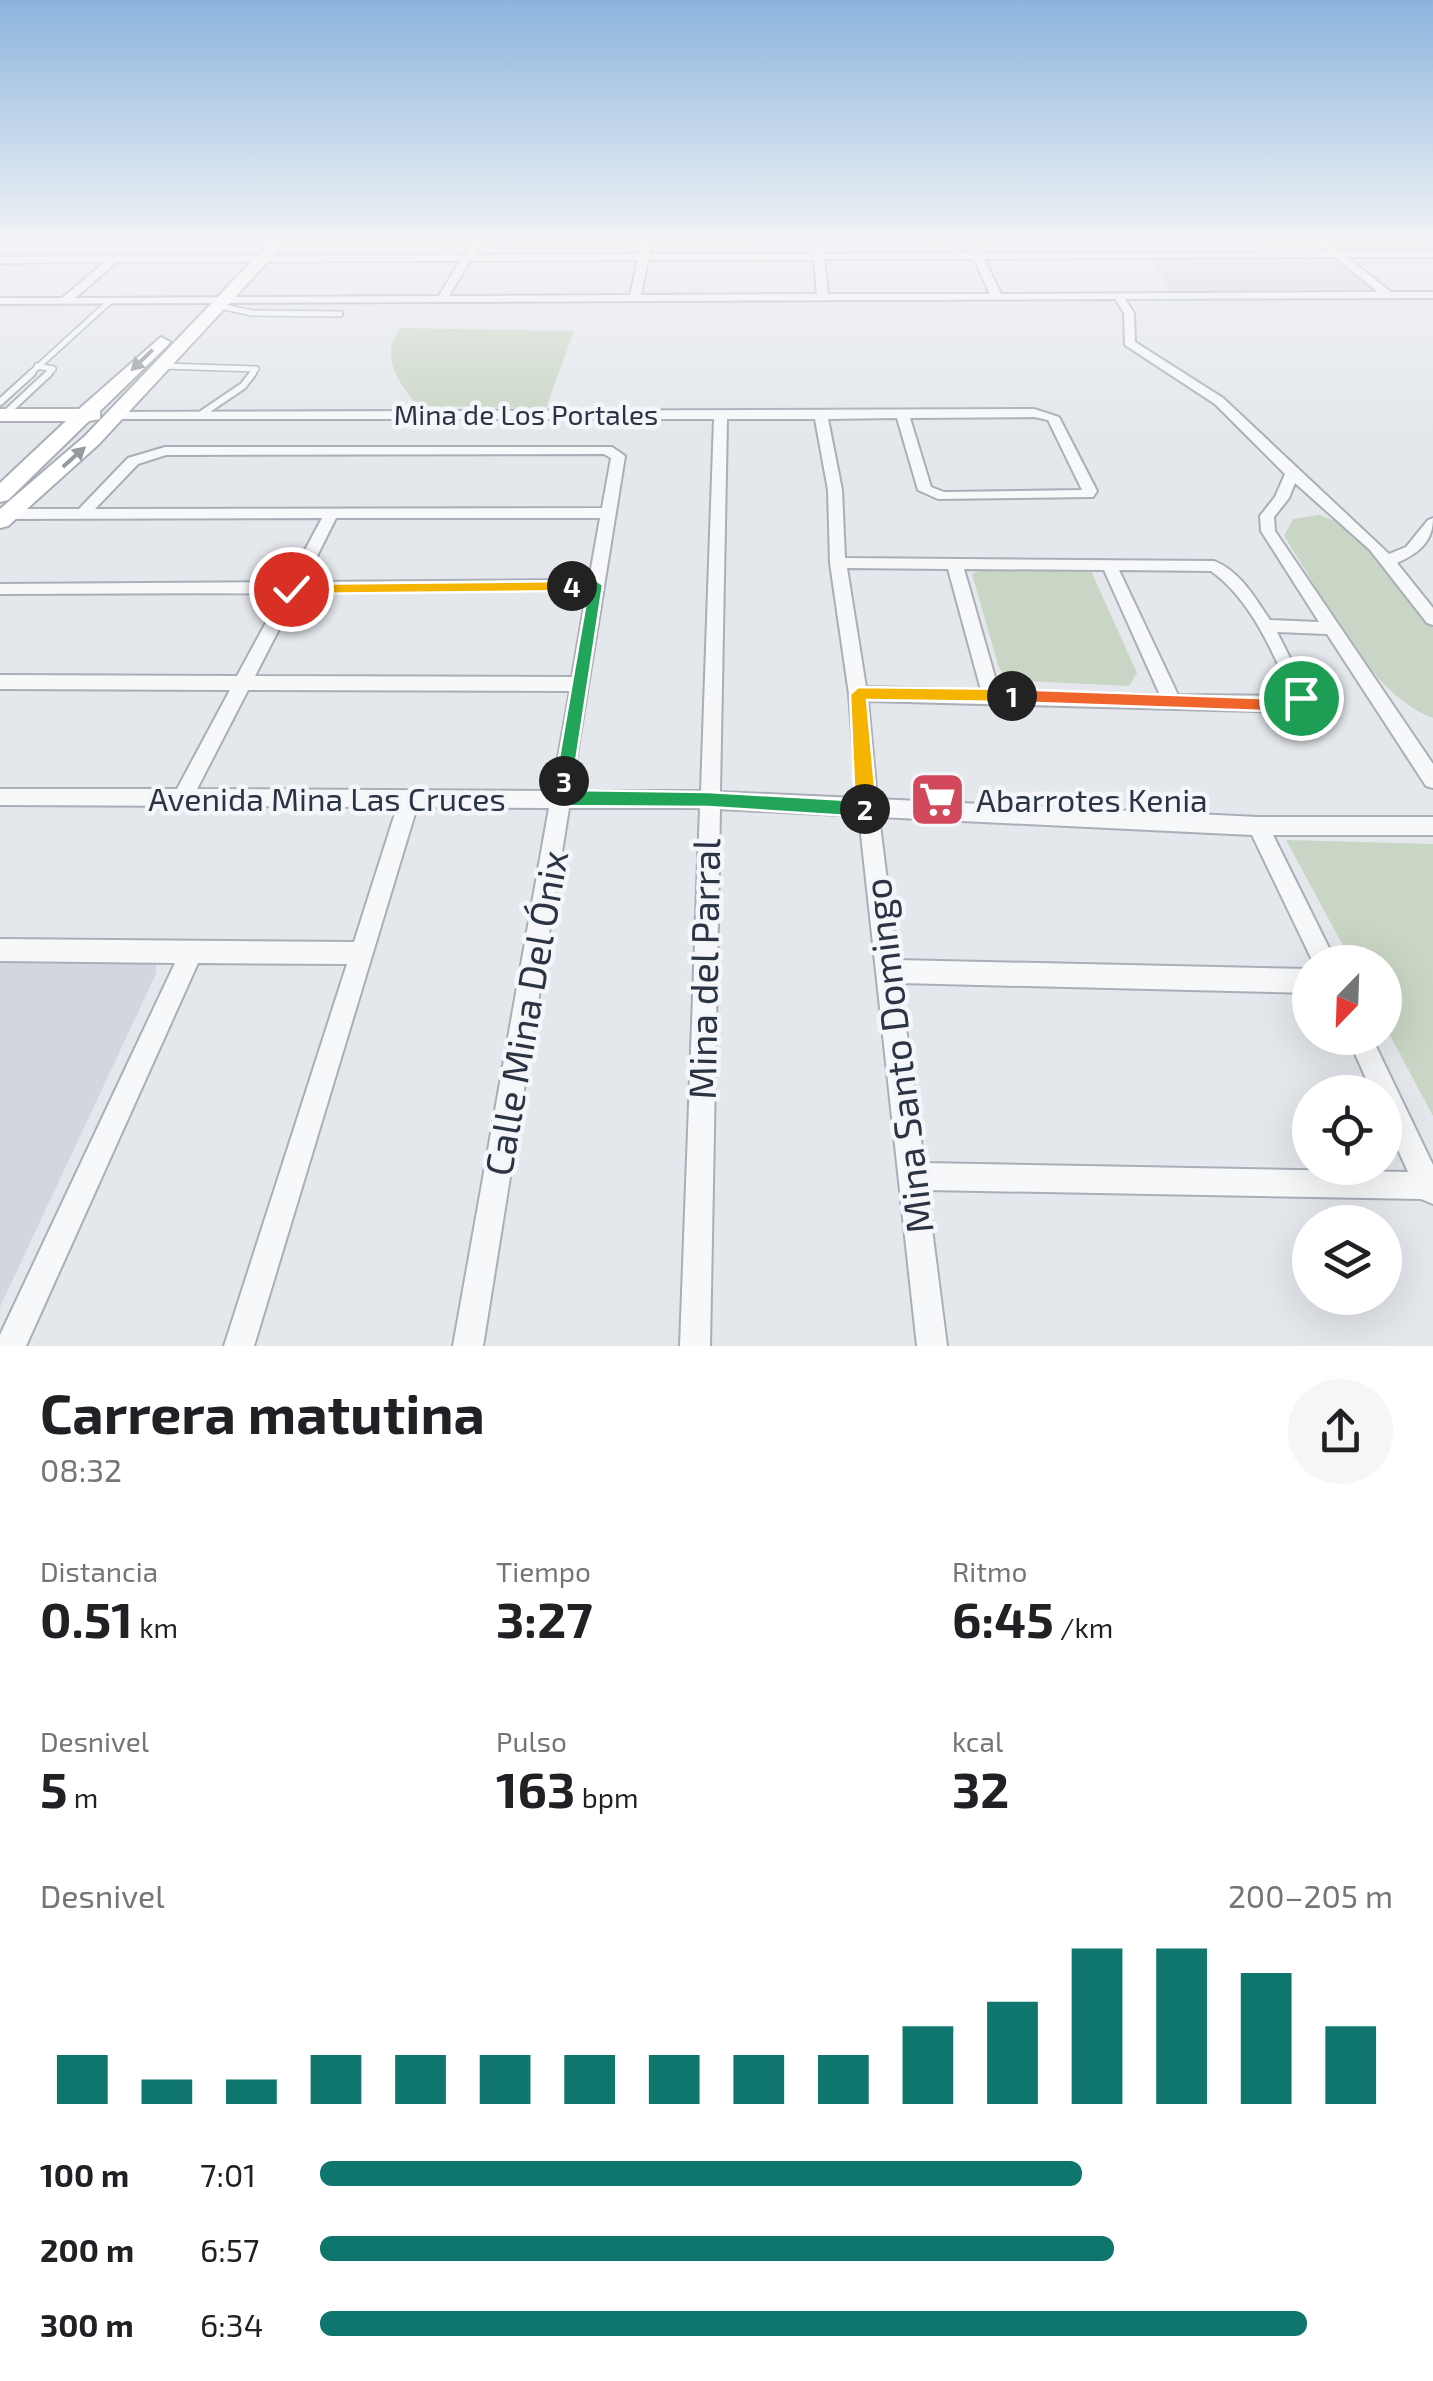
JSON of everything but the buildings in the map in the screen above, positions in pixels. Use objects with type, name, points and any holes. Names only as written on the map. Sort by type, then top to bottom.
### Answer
[{"type":"main road","points":[[2,511],[116,415],[214,305]]},
{"type":"main road","points":[[2,511],[86,414],[214,305]]},
{"type":"main road","points":[[1,411],[116,415]]},
{"type":"street","points":[[1124,305],[1129,313],[1129,343],[1219,400],[1388,562],[1433,620]]},
{"type":"street","name":"Mina de Los Portales","points":[[116,415],[721,413],[1047,414],[1090,491],[934,494],[924,490],[902,414]]},
{"type":"street","name":"Mina del Parral","points":[[695,1346],[721,413]]},
{"type":"street","name":"Mina Santo Domingo","points":[[821,415],[835,490],[838,564],[858,694],[886,971],[932,1346]]},
{"type":"street","name":"Calle Mina Del Ónix","points":[[82,515],[133,462],[165,451],[607,450],[618,459],[468,1346]]},
{"type":"street","points":[[1292,473],[1282,498],[1267,516],[1268,531],[1433,780]]},
{"type":"street","points":[[2,511],[82,515],[607,513]]},
{"type":"street","points":[[182,799],[331,514]]},
{"type":"street","points":[[1388,562],[1411,551],[1433,522]]},
{"type":"street","points":[[954,563],[991,695]]},
{"type":"street","points":[[1108,563],[1171,700]]},
{"type":"street","points":[[838,564],[1214,566],[1227,573],[1264,626],[1300,693],[1300,703],[858,694]]},
{"type":"street","points":[[0,589],[596,585]]},
{"type":"street","points":[[1264,626],[1332,628]]},
{"type":"street","points":[[0,682],[580,684]]},
{"type":"street","name":"Avenida Mina Las Cruces","points":[[0,797],[708,800],[1258,826],[1433,826]]},
{"type":"street","points":[[239,1346],[410,798]]},
{"type":"street","points":[[1258,826],[1317,945]]},
{"type":"street","points":[[0,950],[361,952]]},
{"type":"street","points":[[10,1346],[191,953]]},
{"type":"street","points":[[886,971],[1292,981]]},
{"type":"street","points":[[911,1176],[1430,1191],[1368,1055]]},
{"type":"lane","points":[[1,411],[37,366],[106,305]]},
{"type":"lane","points":[[223,305],[252,312],[340,314]]},
{"type":"lane","points":[[1,411],[54,370],[37,366]]},
{"type":"lane","points":[[163,366],[256,369],[243,386],[200,414]]},
{"type":"shaded area","points":[[0,963],[156,964],[156,974],[0,1307]]},
{"type":"green space","points":[[401,328],[574,331],[546,408],[418,406],[398,378],[391,358],[394,338]]},
{"type":"green space","points":[[1319,515],[1344,524],[1372,547],[1433,628],[1433,718],[1410,706],[1367,665],[1284,536],[1293,519]]},
{"type":"green space","points":[[984,569],[1091,571],[1137,673],[1129,686],[1006,680],[998,665],[972,574]]},
{"type":"green space","points":[[1286,840],[1433,844],[1433,1116],[1400,1055],[1402,945],[1343,945]]},
{"type":"place","name":"Abarrotes Kenia","points":[[937,799]]},
{"type":"route","points":[[291,589],[596,585],[561,798],[708,800],[868,809],[858,694],[1292,705],[1300,703],[1301,698]]}]
